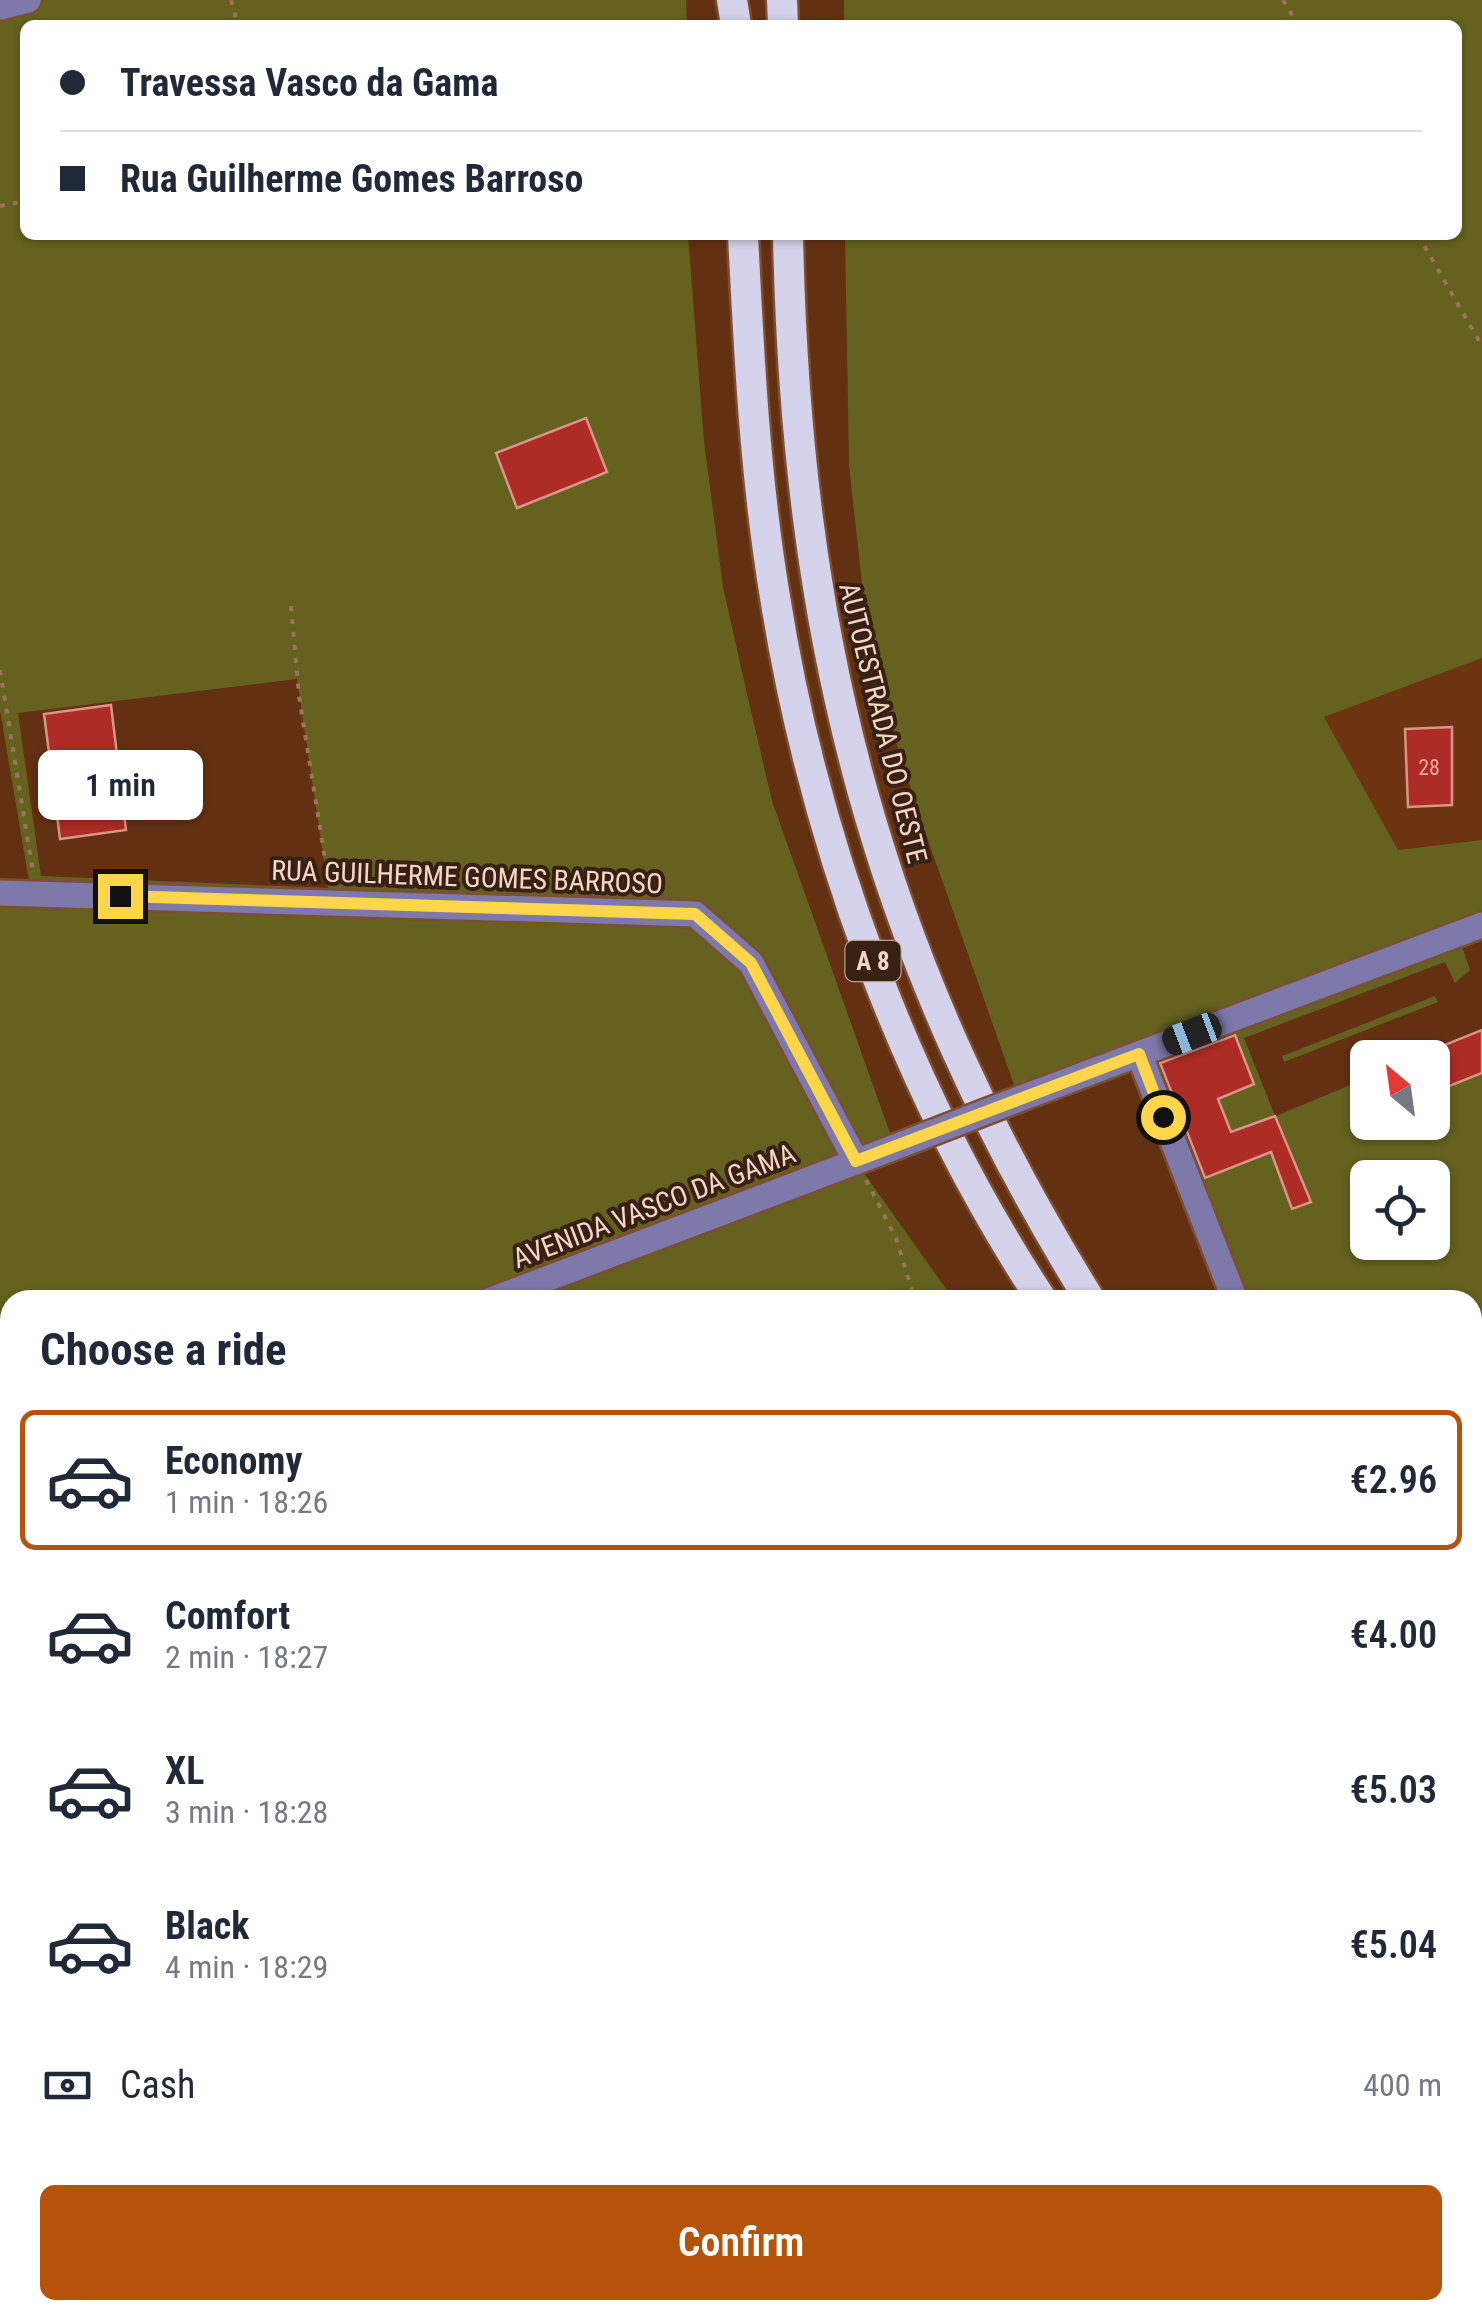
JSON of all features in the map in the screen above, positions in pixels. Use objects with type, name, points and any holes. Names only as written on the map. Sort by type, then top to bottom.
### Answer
[{"type":"highway","name":"A 8","points":[[743,240],[758,464],[774,596],[790,679],[834,848],[893,1014],[929,1094],[992,1216],[1036,1290]]},
{"type":"highway","name":"AUTOESTRADA DO OESTE","points":[[788,240],[794,404],[816,594],[833,679],[876,846],[905,930],[966,1078],[1084,1290]]},
{"type":"street","points":[[0,7],[28,0]]},
{"type":"street","name":"RUA GUILHERME GOMES BARROSO","points":[[0,892],[695,914],[751,963],[856,1161]]},
{"type":"street","points":[[1232,1290],[1139,1054],[1482,925]]},
{"type":"street","name":"AVENIDA VASCO DA GAMA","points":[[517,1290],[1139,1054]]},
{"type":"path","points":[[1421,240],[1482,346]]},
{"type":"path","points":[[292,606],[299,696],[332,903]]},
{"type":"path","points":[[0,670],[37,894]]},
{"type":"path","points":[[856,1161],[896,1238],[912,1290]]},
{"type":"shaded area","points":[[0,0],[686,0],[687,20],[20,20],[20,240],[688,240],[704,442],[723,587],[747,694],[772,801],[895,1147],[856,1162],[947,1290],[0,1290],[0,893],[31,893],[0,710]],"holes":[[[297,679],[328,888],[41,876],[18,713]]]},
{"type":"shaded area","points":[[844,0],[1482,0],[1482,658],[1324,717],[1398,850],[1482,840],[1482,925],[1458,934],[1470,970],[1455,983],[1445,962],[1244,1038],[1275,1116],[1231,1132],[1191,1034],[1019,1099],[871,664],[849,466],[845,240],[1462,240],[1462,20],[844,20]]},
{"type":"shaded area","points":[[1482,658],[1482,840],[1398,850],[1324,717]]},
{"type":"shaded area","points":[[1435,996],[1438,1002],[1284,1062],[1282,1056]]},
{"type":"shaded area","points":[[1482,1030],[1482,1290],[1231,1290],[1190,1184],[1271,1152],[1292,1209],[1310,1202],[1276,1116],[1350,1085],[1350,1140],[1450,1140],[1450,1043]]},
{"type":"building","points":[[586,418],[607,472],[517,508],[496,453]]},
{"type":"building","points":[[111,705],[126,830],[60,839],[44,714]]},
{"type":"building","points":[[1452,727],[1452,805],[1408,807],[1405,729]]},
{"type":"building","points":[[1482,1030],[1482,1073],[1450,1086],[1450,1043]]},
{"type":"building","points":[[1235,1035],[1254,1084],[1218,1099],[1231,1132],[1275,1116],[1311,1202],[1292,1209],[1271,1152],[1205,1178],[1160,1063]]},
{"type":"route","points":[[120,896],[695,914],[751,963],[856,1161],[1139,1054],[1163,1117]]}]
